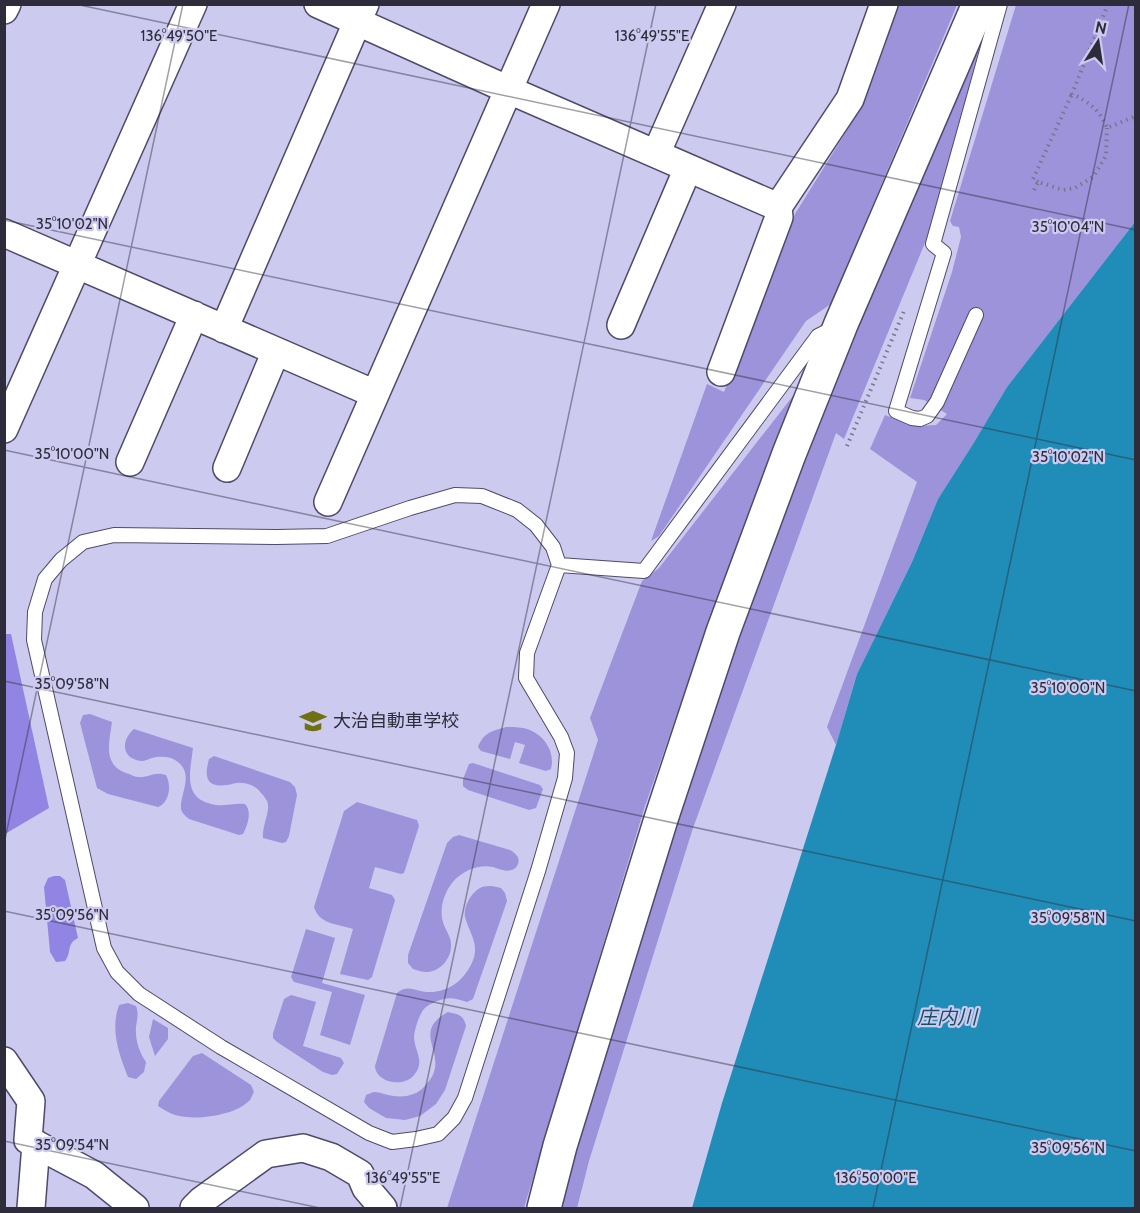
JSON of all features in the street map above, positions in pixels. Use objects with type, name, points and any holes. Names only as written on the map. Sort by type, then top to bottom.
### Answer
[{"type":"street","points":[[4,10],[7,4]]},
{"type":"street","points":[[318,4],[361,13],[509,90],[778,207]]},
{"type":"street","points":[[328,502],[546,4]]},
{"type":"street","points":[[656,154],[722,4]]},
{"type":"street","points":[[721,372],[779,217],[778,207],[850,99],[884,4]]},
{"type":"street","points":[[544,1209],[560,1146],[661,819],[723,632],[789,454],[979,4]]},
{"type":"street","points":[[4,429],[14,383],[77,265],[191,5]]},
{"type":"street","points":[[224,328],[361,13]]},
{"type":"street","points":[[621,325],[688,168]]},
{"type":"street","points":[[4,233],[375,394]]},
{"type":"street","points":[[130,462],[194,315]]},
{"type":"street","points":[[227,468],[276,351]]},
{"type":"street","points":[[4,1060],[31,1101],[28,1140],[94,1175],[135,1209]]},
{"type":"street","points":[[31,1209],[36,1143]]},
{"type":"street","points":[[194,1209],[201,1201],[266,1154],[303,1148],[332,1157],[360,1174],[366,1198],[383,1209]]},
{"type":"lane","points":[[976,315],[937,402],[927,416],[920,419],[912,418],[896,411],[944,253],[933,244],[1000,4]]},
{"type":"lane","points":[[559,565],[644,571],[818,336],[842,324]]},
{"type":"lane","points":[[455,495],[482,496],[517,510],[536,525],[553,547],[559,565],[527,653],[526,678],[561,736],[567,753],[565,778],[538,871],[465,1098],[454,1118],[438,1134],[392,1142],[369,1133],[221,1047],[139,994],[117,972],[104,948],[34,640],[35,612],[45,579],[61,560],[83,542],[114,535],[327,536],[455,495]]},
{"type":"path","points":[[1072,94],[1086,100],[1102,117],[1107,128],[1106,156],[1093,177],[1076,188],[1063,190],[1033,179],[1072,94],[1108,4]]},
{"type":"path","points":[[1107,128],[1136,116]]},
{"type":"path","points":[[1035,190],[1038,182]]},
{"type":"path","points":[[847,446],[906,308]]},
{"type":"shaded area","points":[[895,5],[957,5],[831,304],[806,321],[659,536],[651,541],[707,384],[724,392],[795,214],[864,103],[886,43]]},
{"type":"shaded area","points":[[1016,5],[1135,5],[1135,222],[1007,387],[938,499],[912,562],[857,674],[836,745],[827,727],[917,482],[870,449],[885,415],[914,426],[936,425],[947,414],[924,400],[910,398],[952,272],[961,237],[959,227],[953,226],[950,221]]},
{"type":"shaded area","points":[[990,7],[934,221],[844,439],[836,433],[692,831],[589,1161],[577,1208],[558,1208],[676,825],[773,528]]},
{"type":"shaded area","points":[[803,383],[708,625],[644,809],[524,1208],[447,1208],[598,740],[590,718],[642,581],[659,568]]},
{"type":"shaded area","points":[[4,634],[11,634],[49,808],[5,834]]},
{"type":"shaded area","points":[[90,714],[112,722],[109,753],[115,766],[137,777],[166,775],[169,784],[168,794],[162,805],[158,807],[108,794],[97,788],[80,723],[83,715]]},
{"type":"shaded area","points":[[506,727],[527,729],[541,737],[552,757],[551,769],[546,771],[519,763],[525,745],[515,742],[510,759],[481,751],[478,747],[486,735]]},
{"type":"shaded area","points":[[134,729],[193,748],[190,776],[193,791],[198,798],[216,805],[245,804],[249,818],[243,834],[239,835],[189,819],[182,812],[181,806],[186,779],[182,766],[167,757],[155,757],[142,761],[130,756],[125,745]]},
{"type":"shaded area","points":[[214,756],[290,782],[295,787],[297,795],[286,842],[263,838],[268,803],[257,788],[244,783],[215,785],[208,780],[209,759]]},
{"type":"shaded area","points":[[473,763],[540,785],[543,789],[536,808],[529,810],[468,790],[463,786],[463,779],[469,764]]},
{"type":"shaded area","points":[[357,802],[417,820],[419,826],[404,873],[375,867],[369,888],[392,895],[395,900],[372,977],[368,980],[340,974],[353,929],[324,920],[316,913],[314,907],[344,811]]},
{"type":"shaded area","points":[[459,835],[510,850],[516,854],[518,864],[509,871],[487,866],[476,868],[465,872],[452,883],[442,907],[443,922],[451,941],[450,954],[441,967],[424,972],[413,969],[408,963],[408,955],[447,843]]},
{"type":"shaded area","points":[[60,876],[65,880],[78,938],[70,946],[65,961],[56,962],[50,952],[44,887],[48,878]]},
{"type":"shaded area","points":[[482,887],[501,888],[507,901],[473,999],[467,1002],[444,999],[425,1007],[414,1036],[419,1060],[417,1070],[414,1075],[404,1081],[385,1080],[377,1072],[375,1066],[397,993],[408,988],[427,992],[441,991],[463,977],[471,965],[475,952],[474,940],[465,917],[465,908],[475,892]]},
{"type":"shaded area","points":[[306,929],[335,938],[322,983],[365,995],[350,1045],[320,1035],[332,992],[294,982],[291,977]]},
{"type":"shaded area","points":[[291,995],[316,1002],[303,1046],[341,1058],[344,1063],[337,1074],[323,1072],[273,1038],[284,999]]},
{"type":"shaded area","points":[[128,1003],[136,1006],[137,1009],[137,1041],[146,1062],[144,1072],[136,1079],[128,1077],[119,1051],[115,1024],[119,1005]]},
{"type":"shaded area","points":[[448,1012],[462,1017],[466,1026],[445,1090],[436,1104],[420,1116],[405,1120],[386,1118],[369,1108],[364,1102],[366,1095],[370,1093],[376,1092],[392,1096],[412,1095],[426,1085],[434,1071],[435,1062],[430,1036],[432,1028],[437,1020]]},
{"type":"shaded area","points":[[153,1019],[168,1028],[168,1039],[155,1056],[149,1037]]},
{"type":"shaded area","points":[[202,1053],[251,1085],[254,1092],[250,1100],[235,1110],[204,1117],[183,1117],[158,1106],[159,1101],[193,1056]]},
{"type":"water","name":"庄内川","points":[[1135,222],[1135,1208],[692,1208],[722,1103],[857,674],[912,562],[938,499],[1007,387]]},
{"type":"place","name":"大治自動車学校","points":[[313,721]]}]
